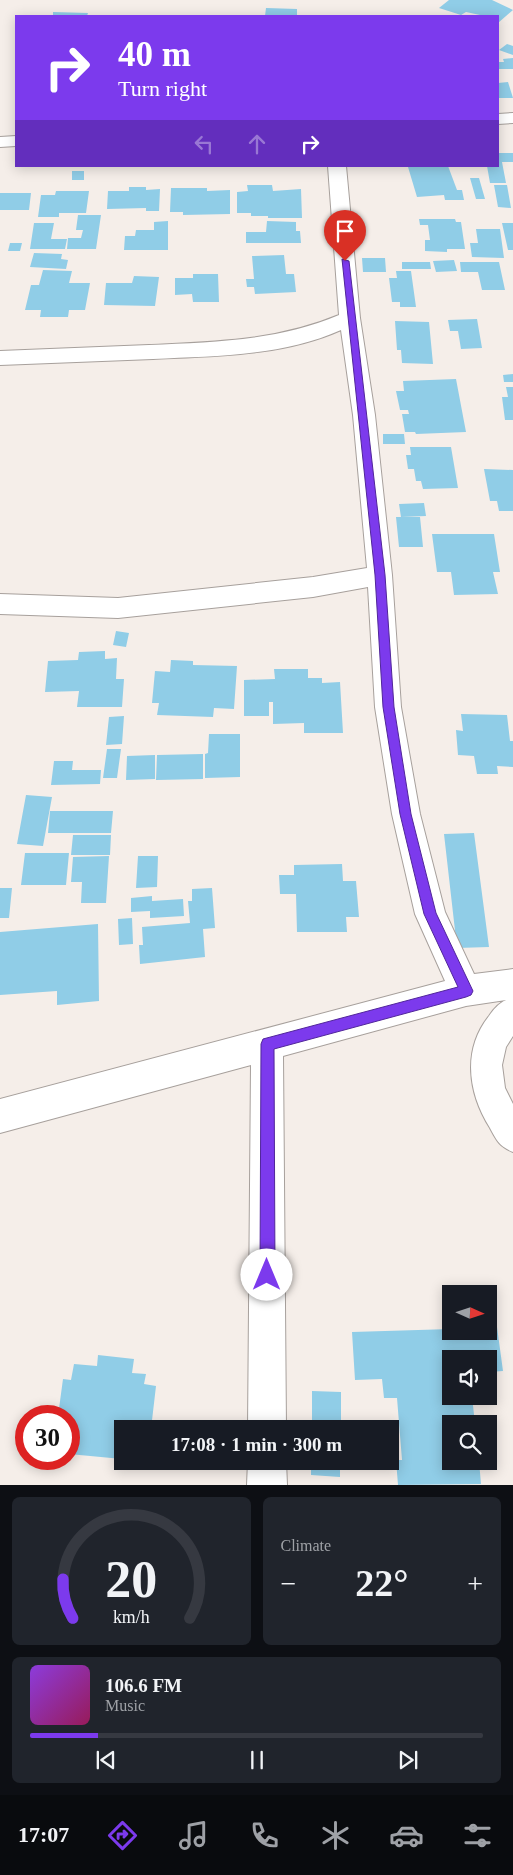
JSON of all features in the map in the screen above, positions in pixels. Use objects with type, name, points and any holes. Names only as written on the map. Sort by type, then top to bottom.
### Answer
[{"type":"street","points":[[499,119],[513,118]]},
{"type":"street","points":[[0,142],[15,141]]},
{"type":"street","points":[[337,167],[350,318],[364,415],[380,575],[388,707],[406,814],[430,914],[466,991]]},
{"type":"street","points":[[0,358],[216,349],[275,342],[318,332],[350,318]]},
{"type":"street","points":[[0,604],[118,608],[158,605],[313,587],[380,575]]},
{"type":"street","points":[[0,1116],[466,991],[513,984]]},
{"type":"street","points":[[513,1013],[501,1024],[488,1044],[486,1071],[493,1101],[513,1135]]},
{"type":"street","points":[[267,1044],[267,1420]]},
{"type":"street","points":[[267,1470],[267,1485]]},
{"type":"building","points":[[449,0],[492,0],[513,10],[499,22],[499,15],[480,15],[466,12],[461,15],[439,8]]},
{"type":"building","points":[[266,8],[297,9],[297,15],[265,15]]},
{"type":"building","points":[[53,12],[88,13],[87,15],[53,15]]},
{"type":"building","points":[[507,44],[513,46],[513,55],[499,50]]},
{"type":"building","points":[[513,58],[513,69],[499,69],[499,62],[504,62],[503,59]]},
{"type":"building","points":[[508,82],[513,98],[499,98],[499,83]]},
{"type":"building","points":[[499,153],[513,153],[513,162],[502,162],[506,183],[490,183],[487,167],[499,167]]},
{"type":"building","points":[[408,167],[448,167],[457,190],[462,190],[464,200],[445,200],[444,195],[417,197]]},
{"type":"building","points":[[72,171],[84,171],[84,180],[72,180]]},
{"type":"building","points":[[470,178],[479,178],[485,199],[476,199]]},
{"type":"building","points":[[247,185],[272,185],[273,191],[301,189],[302,218],[268,218],[268,216],[251,216],[251,213],[237,213],[237,192],[248,191]]},
{"type":"building","points":[[494,185],[507,185],[511,208],[498,207]]},
{"type":"building","points":[[129,187],[146,187],[146,190],[160,189],[159,211],[146,211],[146,208],[107,209],[108,191],[129,191]]},
{"type":"building","points":[[171,188],[207,188],[207,191],[230,190],[230,214],[183,215],[183,212],[170,212]]},
{"type":"building","points":[[56,191],[89,191],[86,213],[59,213],[59,217],[38,217],[41,195],[55,195]]},
{"type":"building","points":[[0,193],[31,193],[29,210],[0,210]]},
{"type":"building","points":[[78,215],[101,215],[96,249],[67,249],[68,238],[81,238],[83,230],[76,230]]},
{"type":"building","points":[[419,219],[455,219],[456,222],[461,222],[465,249],[447,249],[447,252],[425,251],[425,240],[430,240],[428,225],[420,225]]},
{"type":"building","points":[[168,221],[168,250],[124,250],[125,236],[135,236],[136,230],[154,230],[154,222]]},
{"type":"building","points":[[267,221],[296,222],[296,231],[300,231],[301,243],[246,243],[246,232],[266,232]]},
{"type":"building","points":[[34,223],[54,223],[51,239],[67,239],[65,249],[30,249]]},
{"type":"building","points":[[502,223],[513,223],[513,250],[508,250]]},
{"type":"building","points":[[476,229],[500,229],[504,258],[472,257],[470,243],[478,243]]},
{"type":"building","points":[[10,243],[22,243],[20,251],[8,251]]},
{"type":"building","points":[[34,253],[62,254],[61,259],[68,260],[66,269],[30,267]]},
{"type":"building","points":[[284,255],[286,274],[294,274],[296,292],[255,294],[254,287],[247,287],[246,279],[254,279],[252,256]]},
{"type":"building","points":[[362,258],[385,258],[386,272],[363,272]]},
{"type":"building","points":[[454,260],[457,271],[436,272],[433,261]]},
{"type":"building","points":[[402,262],[430,262],[431,269],[402,269]]},
{"type":"building","points":[[460,262],[499,262],[505,290],[482,290],[478,272],[461,272]]},
{"type":"building","points":[[43,270],[72,271],[69,283],[90,283],[85,310],[69,310],[68,317],[40,317],[41,310],[25,310],[31,285],[39,285]]},
{"type":"building","points":[[396,271],[411,271],[416,307],[400,307],[400,302],[392,302],[389,278],[397,278]]},
{"type":"building","points":[[193,274],[218,274],[219,302],[193,302],[192,294],[175,295],[175,278],[193,278]]},
{"type":"building","points":[[134,276],[159,277],[155,306],[104,305],[106,283],[132,283]]},
{"type":"building","points":[[477,319],[482,348],[461,349],[458,331],[450,331],[448,320]]},
{"type":"building","points":[[395,321],[429,322],[433,364],[402,363],[401,350],[397,350]]},
{"type":"building","points":[[513,374],[513,382],[504,382],[503,375]]},
{"type":"building","points":[[456,379],[466,432],[416,434],[415,432],[405,432],[402,414],[409,414],[408,410],[400,410],[396,391],[404,391],[403,381]]},
{"type":"building","points":[[506,387],[513,387],[513,420],[505,420],[502,397],[508,397]]},
{"type":"building","points":[[383,434],[404,434],[405,444],[383,444]]},
{"type":"building","points":[[410,447],[451,447],[458,488],[423,489],[421,481],[416,481],[414,469],[408,469],[406,455],[411,455]]},
{"type":"building","points":[[484,469],[513,470],[513,511],[499,511],[497,501],[490,501]]},
{"type":"building","points":[[424,503],[426,516],[401,517],[399,504]]},
{"type":"building","points":[[396,517],[420,517],[423,547],[399,547]]},
{"type":"building","points":[[432,534],[494,534],[500,572],[493,572],[498,594],[454,595],[451,572],[437,572]]},
{"type":"building","points":[[116,631],[129,633],[126,647],[113,645]]},
{"type":"building","points":[[105,651],[105,659],[117,658],[116,679],[124,679],[122,707],[77,707],[79,691],[45,692],[48,661],[78,660],[79,652]]},
{"type":"building","points":[[171,660],[193,661],[193,665],[237,666],[234,709],[214,708],[213,717],[157,715],[159,703],[152,703],[155,671],[170,672]]},
{"type":"building","points":[[274,669],[308,669],[308,678],[322,678],[322,683],[340,682],[343,733],[304,733],[304,723],[273,724],[273,702],[269,702],[269,716],[244,716],[244,680],[275,679]]},
{"type":"building","points":[[461,714],[507,715],[510,741],[513,741],[513,767],[497,766],[498,774],[477,774],[474,756],[458,755],[456,730],[463,731]]},
{"type":"building","points":[[124,716],[122,744],[106,745],[109,717]]},
{"type":"building","points":[[209,734],[240,734],[240,777],[205,778],[205,754],[208,753]]},
{"type":"building","points":[[107,749],[121,749],[117,778],[103,778]]},
{"type":"building","points":[[203,754],[203,779],[156,780],[157,755]]},
{"type":"building","points":[[155,755],[155,779],[126,780],[127,756]]},
{"type":"building","points":[[54,761],[73,761],[72,770],[101,770],[100,784],[51,785]]},
{"type":"building","points":[[26,795],[52,797],[43,846],[17,844]]},
{"type":"building","points":[[50,811],[113,811],[111,833],[48,833]]},
{"type":"building","points":[[474,833],[489,947],[457,948],[444,834]]},
{"type":"building","points":[[73,835],[111,835],[110,855],[71,855]]},
{"type":"building","points":[[25,853],[69,853],[66,885],[21,885]]},
{"type":"building","points":[[109,856],[106,903],[81,903],[82,882],[71,882],[73,857]]},
{"type":"building","points":[[138,856],[158,856],[157,887],[136,888]]},
{"type":"building","points":[[342,864],[343,881],[356,881],[359,917],[346,917],[347,932],[297,932],[296,894],[280,894],[279,875],[294,875],[294,865]]},
{"type":"building","points":[[0,888],[12,888],[9,918],[0,918]]},
{"type":"building","points":[[212,888],[215,928],[203,929],[205,957],[140,964],[139,945],[143,945],[142,927],[190,923],[188,901],[192,901],[192,889]]},
{"type":"building","points":[[152,896],[152,901],[183,899],[184,916],[150,918],[150,911],[131,912],[131,898]]},
{"type":"building","points":[[132,918],[133,944],[119,945],[118,919]]},
{"type":"building","points":[[98,924],[99,1001],[57,1005],[57,991],[0,995],[0,932]]},
{"type":"building","points":[[442,1329],[442,1340],[498,1340],[498,1334],[503,1371],[497,1371],[497,1350],[442,1350],[442,1405],[473,1405],[474,1415],[442,1415],[442,1470],[480,1470],[481,1484],[398,1485],[397,1470],[399,1470],[399,1460],[402,1460],[397,1398],[384,1398],[382,1379],[355,1380],[352,1332]]},
{"type":"building","points":[[98,1355],[134,1359],[132,1373],[146,1374],[144,1384],[156,1386],[152,1420],[114,1420],[114,1458],[80,1455],[80,1405],[59,1405],[63,1379],[71,1380],[74,1364],[97,1366]]},
{"type":"building","points":[[312,1391],[341,1392],[341,1420],[312,1420]]},
{"type":"building","points":[[311,1470],[340,1470],[340,1477],[311,1475]]},
{"type":"route","points":[[267,1275],[267,1044],[466,991],[430,914],[406,814],[388,707],[380,575],[364,415],[350,318],[345,261]]}]
